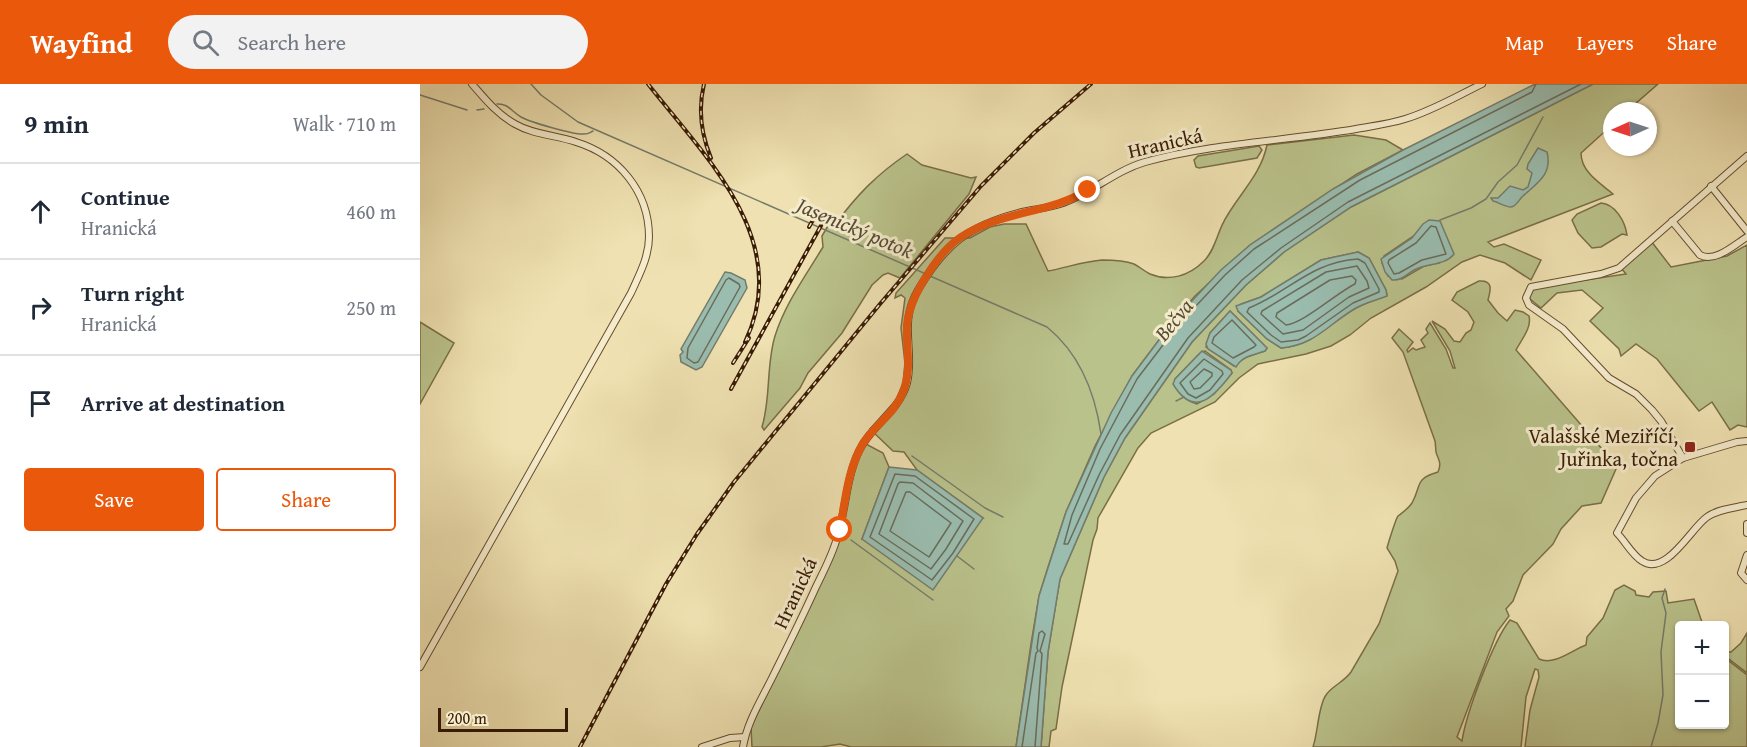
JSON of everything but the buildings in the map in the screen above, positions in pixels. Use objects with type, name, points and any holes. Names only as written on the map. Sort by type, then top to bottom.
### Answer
[{"type":"street","points":[[420,667],[631,293],[642,269],[649,238],[648,222],[640,193],[631,179],[607,155],[576,142],[531,132],[516,125],[490,107],[472,84]]},
{"type":"street","name":"Hranická","points":[[743,747],[750,722],[833,551],[859,450],[871,433],[896,407],[904,391],[908,375],[907,332],[913,300],[948,248],[969,232],[1010,215],[1066,202],[1133,166],[1221,147],[1344,131],[1405,119],[1482,84]]},
{"type":"street","points":[[1683,458],[1652,410],[1636,394],[1609,378],[1563,329],[1529,305],[1526,298],[1531,287],[1601,274],[1619,268],[1747,156]]},
{"type":"street","points":[[1711,186],[1747,231]]},
{"type":"street","points":[[1672,221],[1705,258],[1719,254],[1747,237]]},
{"type":"street","points":[[1747,441],[1683,458],[1655,476],[1636,498],[1617,533],[1641,561],[1648,564],[1656,563],[1670,557],[1707,517],[1747,505]]},
{"type":"street","points":[[1747,524],[1747,533]]},
{"type":"street","points":[[1747,555],[1741,573],[1747,580]]},
{"type":"street","points":[[702,747],[730,738],[745,737]]},
{"type":"green space","points":[[1593,84],[1658,84],[1637,102],[1603,102],[1603,133],[1581,153],[1584,166],[1613,194],[1488,242],[1494,247],[1504,244],[1541,260],[1531,280],[1505,263],[1480,255],[1462,262],[1426,287],[1371,318],[1350,335],[1331,346],[1258,364],[1239,378],[1215,402],[1151,433],[1138,448],[1098,518],[1062,687],[1056,729],[1051,731],[1049,747],[1041,747],[1048,652],[1060,579],[1104,477],[1125,438],[1192,342],[1246,285],[1284,252],[1351,207]],"holes":[[[1415,235],[1439,263],[1424,266],[1402,279],[1388,276],[1382,263],[1384,256]],[[1358,252],[1369,258],[1387,295],[1356,308],[1303,343],[1281,348],[1267,339],[1238,311],[1241,304],[1261,297],[1321,260]],[[1230,311],[1267,348],[1234,366],[1206,347],[1210,333]],[[1205,351],[1232,373],[1214,394],[1197,404],[1182,395],[1175,379],[1199,354]]]},
{"type":"green space","points":[[1354,135],[1386,140],[1403,150],[1357,174],[1250,245],[1195,296],[1132,376],[1095,446],[1066,512],[1048,567],[1039,596],[1016,747],[851,747],[840,744],[821,747],[752,747],[751,727],[832,559],[854,469],[866,444],[883,453],[889,467],[862,539],[983,518],[917,470],[904,452],[893,451],[870,429],[896,400],[903,383],[905,363],[901,328],[905,298],[901,295],[895,298],[896,293],[945,238],[970,238],[990,227],[1004,224],[1026,224],[1048,271],[1110,260],[1134,264],[1157,276],[1178,276],[1198,266],[1208,256],[1232,207],[1260,165],[1267,145]]},
{"type":"green space","points":[[1259,146],[1262,150],[1257,158],[1199,168],[1196,167],[1194,160],[1198,156]]},
{"type":"green space","points":[[907,154],[922,165],[971,178],[976,177],[969,194],[900,278],[888,273],[872,285],[842,333],[764,430],[762,427],[767,405],[770,358],[775,336],[790,301],[823,247],[822,236],[829,224],[834,226],[867,187]]},
{"type":"green space","points":[[1601,203],[1611,206],[1619,214],[1627,235],[1622,234],[1601,247],[1592,248],[1578,233],[1572,220],[1577,214]]},
{"type":"green space","points":[[1651,241],[1671,267],[1727,256],[1747,245],[1747,427],[1738,425],[1730,430],[1712,402],[1699,411],[1657,359],[1636,344],[1621,356],[1619,349],[1590,321],[1603,308],[1582,290],[1557,293],[1541,308],[1530,299],[1529,296],[1533,290],[1538,287],[1626,274],[1621,268]]},
{"type":"green space","points":[[1479,281],[1487,282],[1490,286],[1488,300],[1507,321],[1515,310],[1529,316],[1528,329],[1516,350],[1609,457],[1616,469],[1601,503],[1582,506],[1561,529],[1553,544],[1523,575],[1513,601],[1506,609],[1509,616],[1497,632],[1457,737],[1462,741],[1481,678],[1510,620],[1517,623],[1539,659],[1545,661],[1557,659],[1586,645],[1587,637],[1603,618],[1615,590],[1624,585],[1635,591],[1636,595],[1649,597],[1653,592],[1666,591],[1668,603],[1694,599],[1702,621],[1675,621],[1675,729],[1729,729],[1729,661],[1747,675],[1747,747],[1525,747],[1530,710],[1539,677],[1538,670],[1535,669],[1526,697],[1521,747],[1313,747],[1323,700],[1351,672],[1379,624],[1398,571],[1387,548],[1397,518],[1412,503],[1422,480],[1438,472],[1440,467],[1435,441],[1403,352],[1392,338],[1399,329],[1413,342],[1408,352],[1413,348],[1416,350],[1425,347],[1421,340],[1428,333],[1426,329],[1430,323],[1455,368],[1450,351],[1432,321],[1445,329],[1454,341],[1460,342],[1471,330],[1474,322],[1468,312],[1452,300],[1457,292]]},
{"type":"green space","points":[[420,322],[454,343],[420,404]]},
{"type":"green space","points":[[1747,633],[1747,673],[1729,659],[1729,652],[1741,643]]},
{"type":"water","name":"Bečva","points":[[1535,84],[1593,84],[1351,207],[1284,252],[1246,285],[1192,342],[1125,438],[1104,477],[1060,579],[1048,652],[1041,747],[1016,747],[1039,596],[1066,512],[1111,413],[1132,376],[1174,320],[1221,270],[1250,245],[1333,189],[1403,150]]},
{"type":"water","points":[[1538,148],[1547,152],[1547,167],[1542,179],[1514,206],[1506,206],[1493,201],[1491,198],[1498,198],[1510,186],[1523,190],[1528,187],[1532,173],[1527,169],[1528,164]]},
{"type":"water","points":[[1429,220],[1440,221],[1454,254],[1446,261],[1419,268],[1401,279],[1392,280],[1385,272],[1381,259],[1412,238]]},
{"type":"water","points":[[1358,252],[1369,258],[1387,296],[1356,308],[1304,343],[1281,348],[1267,339],[1238,311],[1236,306],[1261,297],[1321,260]]},
{"type":"water","points":[[725,272],[745,280],[747,288],[702,367],[696,370],[681,362],[680,355],[683,352],[681,349]]},
{"type":"water","points":[[1230,311],[1267,348],[1265,351],[1245,358],[1236,367],[1208,349],[1206,344],[1210,333]]},
{"type":"water","points":[[1202,351],[1231,370],[1232,373],[1211,396],[1204,401],[1196,402],[1181,395],[1173,384]]},
{"type":"water","points":[[889,467],[917,470],[983,518],[933,590],[862,539]]},
{"type":"waterway","name":"Jasenický potok","points":[[531,84],[541,95],[578,122],[926,274]]},
{"type":"waterway","points":[[420,95],[467,110]]},
{"type":"waterway","points":[[497,104],[507,106],[526,119],[552,128],[579,134],[593,131]]},
{"type":"waterway","points":[[477,110],[484,109]]},
{"type":"waterway","points":[[1440,220],[1471,208],[1486,199],[1498,182],[1517,165],[1543,117]]},
{"type":"waterway","name":"Jasenický potok","points":[[930,276],[1047,327],[1059,338],[1069,349],[1084,375],[1095,403],[1101,434]]},
{"type":"waterway","points":[[1176,401],[1184,397]]},
{"type":"waterway","points":[[912,456],[985,508],[1003,517]]},
{"type":"waterway","points":[[851,540],[933,600]]},
{"type":"waterway","points":[[957,556],[974,569]]},
{"type":"waterway","points":[[1651,747],[1663,695],[1661,652],[1666,613],[1662,598],[1665,589]]},
{"type":"railway","points":[[648,84],[695,141],[717,172],[737,203],[751,235],[759,269],[757,305],[745,342]]},
{"type":"railway","points":[[704,84],[701,103],[702,121],[711,158]]},
{"type":"railway","points":[[580,747],[666,584],[697,534],[734,482],[880,304],[981,186],[1034,133],[1091,84]]},
{"type":"railway","points":[[809,227],[813,220]]},
{"type":"railway","points":[[731,389],[823,222]]},
{"type":"railway","points":[[733,363],[749,338]]},
{"type":"place","name":"Valašské Meziříčí, Juřinka, točna","points":[[1690,447]]},
{"type":"route","points":[[840,530],[850,478],[859,450],[871,433],[896,407],[904,391],[909,363],[907,340],[909,314],[917,292],[941,257],[954,242],[977,228],[1019,213],[1058,204],[1088,190]]}]
